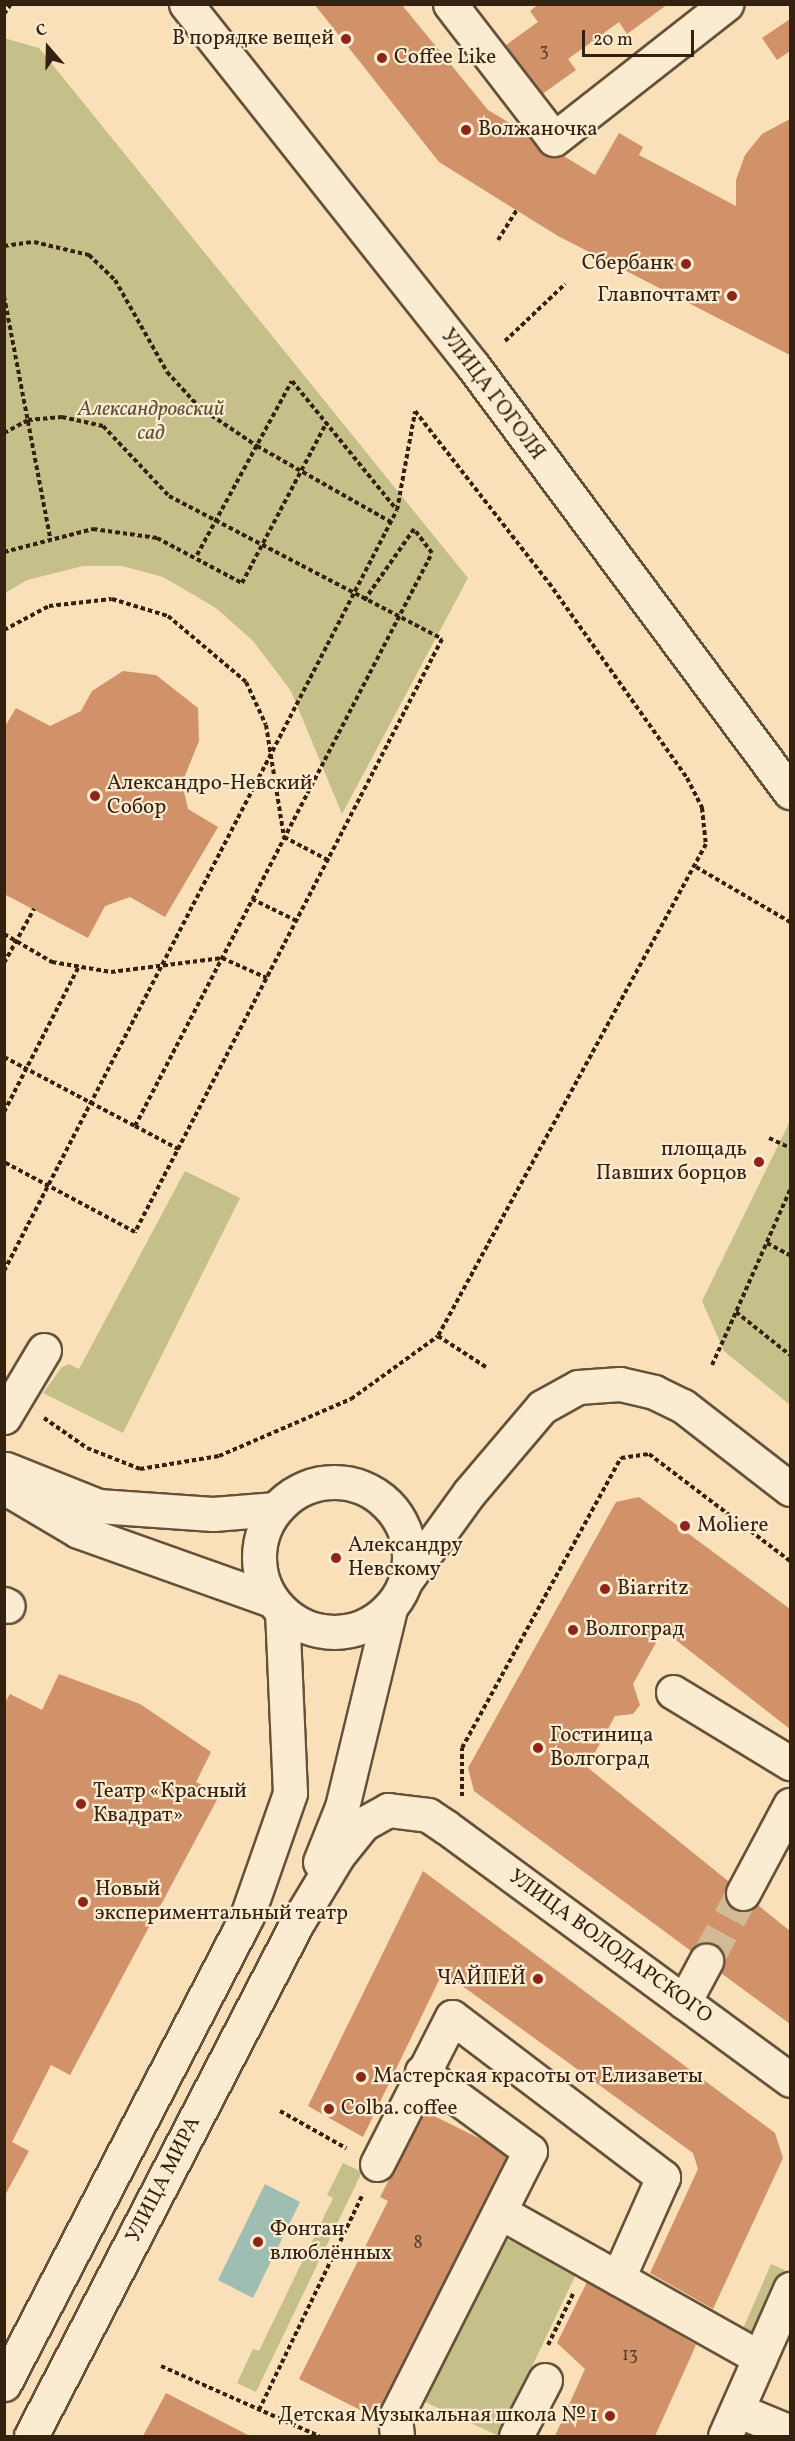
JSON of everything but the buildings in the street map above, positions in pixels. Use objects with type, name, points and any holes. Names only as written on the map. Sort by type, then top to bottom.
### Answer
[{"type":"street","name":"УЛИЦА ГОГОЛЯ","points":[[186,4],[473,366],[789,787]]},
{"type":"street","points":[[450,4],[554,139],[726,4]]},
{"type":"street","points":[[10,1408],[44,1350]]},
{"type":"street","points":[[297,1923],[342,1807],[390,1608],[406,1580],[469,1493],[542,1407],[579,1387],[620,1384],[683,1406],[790,1489]]},
{"type":"street","points":[[4,1469],[98,1506],[213,1514],[276,1509]]},
{"type":"street","points":[[4,2384],[16,2332],[247,1916],[286,1804],[290,1701],[277,1606],[263,1582],[259,1544],[276,1509],[301,1489],[332,1481],[377,1495],[399,1518],[409,1541],[406,1580]]},
{"type":"street","points":[[4,1487],[78,1531],[277,1606],[317,1631],[337,1632],[357,1629],[390,1608]]},
{"type":"street","points":[[673,1692],[790,1763]]},
{"type":"street","points":[[743,1893],[790,1805]]},
{"type":"street","name":"УЛИЦА ВОЛОДАРСКОГО","points":[[297,1923],[363,1824],[388,1810],[428,1815],[790,2080]]},
{"type":"street","name":"УЛИЦА МИРА","points":[[31,2436],[297,1923]]},
{"type":"street","points":[[684,2002],[706,1961]]},
{"type":"street","points":[[377,2164],[452,2017],[663,2177],[618,2278]]},
{"type":"street","points":[[398,2436],[395,2418],[530,2151],[422,2072]]},
{"type":"street","points":[[500,2212],[760,2358]]},
{"type":"street","points":[[790,2289],[731,2423],[790,2432]]},
{"type":"street","points":[[516,2436],[545,2380]]},
{"type":"path","points":[[4,14],[11,4]]},
{"type":"path","points":[[498,240],[517,210]]},
{"type":"path","points":[[4,246],[34,242],[89,255],[115,280],[142,320],[167,372],[199,407],[257,446],[391,522]]},
{"type":"path","points":[[505,341],[565,284]]},
{"type":"path","points":[[4,296],[50,538]]},
{"type":"path","points":[[197,555],[292,381],[397,510]]},
{"type":"path","points":[[4,1271],[7,1261],[91,1104],[397,510],[415,411],[549,584],[687,778],[702,808],[706,844],[696,867],[438,1336],[351,1399],[219,1456],[140,1469],[87,1448],[10,1408]]},
{"type":"path","points":[[4,433],[28,420],[62,417],[103,426],[169,496],[352,597],[442,639],[135,1232],[49,1184],[4,1162]]},
{"type":"path","points":[[4,552],[50,538],[93,529],[157,538],[197,555],[242,583],[327,422]]},
{"type":"path","points":[[135,1126],[432,553],[414,529],[363,602]]},
{"type":"path","points":[[4,630],[49,606],[112,599],[168,616],[246,682],[266,725],[284,837]]},
{"type":"path","points":[[284,837],[328,860]]},
{"type":"path","points":[[696,867],[790,922]]},
{"type":"path","points":[[252,898],[297,921]]},
{"type":"path","points":[[4,963],[34,909]]},
{"type":"path","points":[[4,934],[15,943],[52,962],[111,972],[222,958],[267,978]]},
{"type":"path","points":[[4,1112],[79,966]]},
{"type":"path","points":[[4,1057],[178,1149]]},
{"type":"path","points":[[769,1138],[790,1149]]},
{"type":"path","points":[[711,1365],[790,1190]]},
{"type":"path","points":[[767,1243],[790,1254]]},
{"type":"path","points":[[736,1312],[790,1355]]},
{"type":"path","points":[[438,1336],[486,1367]]},
{"type":"path","points":[[462,1797],[462,1748],[621,1458],[649,1454],[790,1562]]},
{"type":"path","points":[[259,2410],[377,2164],[280,2111]]},
{"type":"path","points":[[545,2380],[545,2351],[589,2262]]},
{"type":"path","points":[[161,2366],[319,2436]]},
{"type":"green space","name":"Александровский сад","points":[[4,38],[39,48],[468,578],[342,814],[291,691],[253,641],[216,608],[163,577],[122,566],[83,566],[27,580],[5,593]]},
{"type":"green space","points":[[790,1121],[790,1405],[724,1351],[702,1301]]},
{"type":"green space","points":[[185,1171],[240,1198],[123,1433],[43,1393],[62,1367],[69,1364],[79,1369]]},
{"type":"green space","points":[[343,2163],[362,2172],[256,2392],[237,2383],[253,2349],[259,2351],[333,2198],[327,2195]]},
{"type":"green space","points":[[502,2237],[577,2272],[499,2436],[425,2402]]},
{"type":"green space","points":[[771,2264],[785,2270],[759,2331],[742,2331]]},
{"type":"water","name":"Фонтан влюблённых","points":[[265,2184],[300,2202],[253,2298],[218,2280]]},
{"type":"tunnel","points":[[706,1961],[743,1893]]},
{"type":"place","name":"В порядке вещей","points":[[346,39]]},
{"type":"place","name":"Coffee Like","points":[[382,58]]},
{"type":"place","name":"Волжаночка","points":[[466,130]]},
{"type":"place","name":"Сбербанк","points":[[686,264]]},
{"type":"place","name":"Главпочтамт","points":[[732,296]]},
{"type":"place","name":"Александро-Невский Собор","points":[[95,796]]},
{"type":"place","name":"площадь Павших борцов","points":[[759,1162]]},
{"type":"place","name":"Moliere","points":[[685,1526]]},
{"type":"place","name":"Александру Невскому","points":[[336,1558]]},
{"type":"place","name":"Biarritz","points":[[605,1589]]},
{"type":"place","name":"Волгоград","points":[[573,1630]]},
{"type":"place","name":"Гостиница Волгоград","points":[[538,1748]]},
{"type":"place","name":"Театр «Красный Квадрат»","points":[[81,1804]]},
{"type":"place","name":"Новый экспериментальный театр","points":[[83,1902]]},
{"type":"place","name":"ЧАЙПЕЙ","points":[[538,1979]]},
{"type":"place","name":"Мастерская красоты от Елизаветы","points":[[361,2077]]},
{"type":"place","name":"Colba. coffee","points":[[329,2109]]},
{"type":"place","name":"Фонтан влюблённых","points":[[258,2242]]},
{"type":"place","name":"Детская Музыкальная школа № 1","points":[[610,2416]]}]
